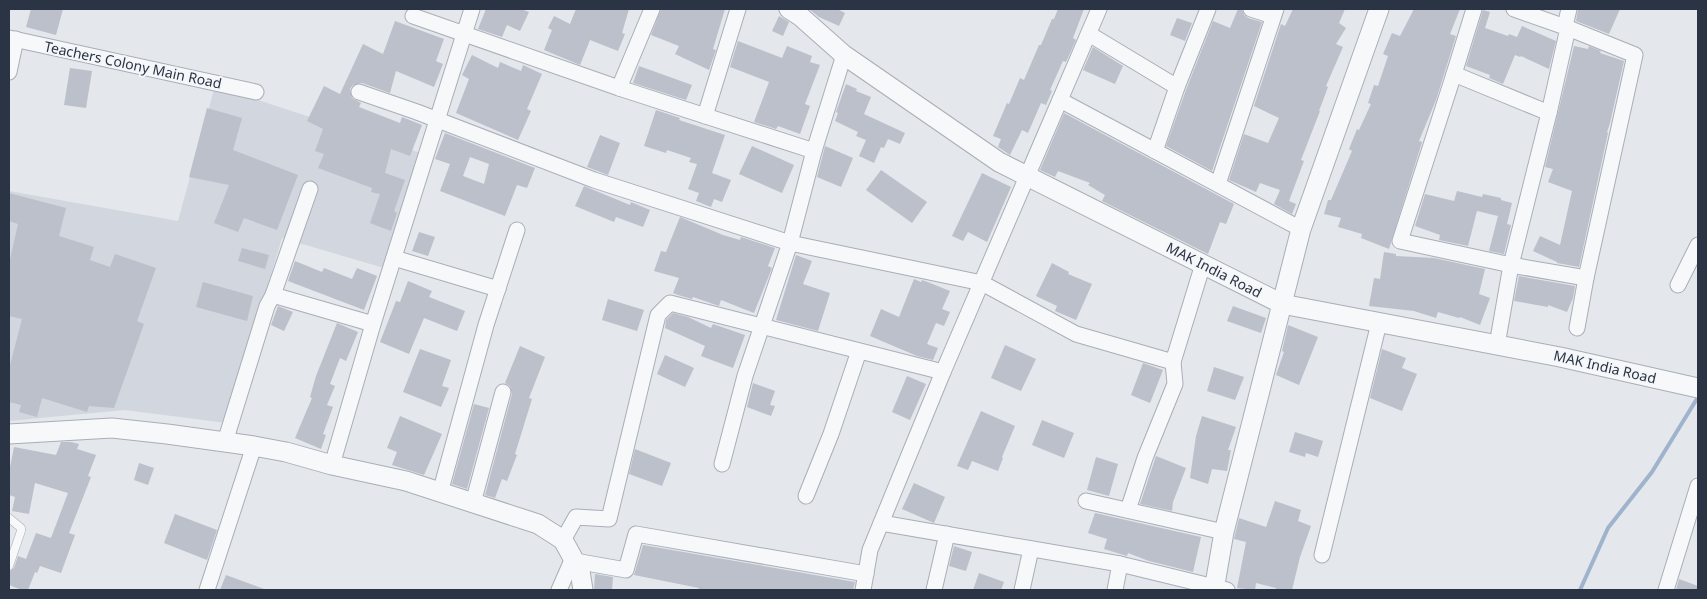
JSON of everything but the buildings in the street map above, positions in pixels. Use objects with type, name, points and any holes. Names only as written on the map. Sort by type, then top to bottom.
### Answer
[{"type":"street","points":[[332,465],[373,324],[472,9]]},
{"type":"street","points":[[619,88],[652,9]]},
{"type":"street","points":[[705,116],[738,9]]},
{"type":"street","points":[[863,590],[870,550],[943,372],[1099,9]]},
{"type":"street","points":[[1155,151],[1177,87],[1208,9]]},
{"type":"street","points":[[1218,184],[1275,12],[1251,9]]},
{"type":"street","points":[[881,523],[1120,564],[1219,589],[1224,532],[1301,229],[1379,9]]},
{"type":"street","points":[[1474,9],[1400,241],[1511,265],[1586,278]]},
{"type":"street","points":[[1514,9],[1566,27],[1635,55],[1586,278],[1577,328]]},
{"type":"street","points":[[1497,345],[1511,265],[1549,113],[1569,9]]},
{"type":"street","name":"MAK India Road","points":[[798,11],[844,56],[1000,162],[1282,304],[1560,357],[1697,388]]},
{"type":"street","points":[[413,16],[619,88],[814,151]]},
{"type":"street","points":[[1089,34],[1177,87]]},
{"type":"street","points":[[9,72],[12,38]]},
{"type":"street","name":"Teachers Colony Main Road","points":[[12,38],[256,92]]},
{"type":"street","points":[[722,464],[745,376],[790,243],[814,151],[844,56]]},
{"type":"street","points":[[1454,74],[1549,113]]},
{"type":"street","points":[[359,92],[594,180],[790,243],[982,283],[1076,334],[1173,362]]},
{"type":"street","points":[[1060,100],[1301,229]]},
{"type":"street","points":[[226,442],[267,306],[310,189]]},
{"type":"street","points":[[440,492],[486,325],[517,230]]},
{"type":"street","points":[[1678,285],[1698,245]]},
{"type":"street","points":[[394,258],[498,289]]},
{"type":"street","points":[[1128,510],[1145,458],[1175,384],[1173,362],[1203,264]]},
{"type":"street","points":[[273,294],[373,324]]},
{"type":"street","points":[[563,540],[576,517],[609,519],[658,315],[670,303],[943,372]]},
{"type":"street","points":[[1322,555],[1379,323]]},
{"type":"street","points":[[806,496],[831,434],[859,351]]},
{"type":"street","points":[[473,503],[503,392]]},
{"type":"street","points":[[9,434],[112,428],[254,446],[406,481],[538,524],[563,540],[580,571],[583,590]]},
{"type":"street","points":[[207,590],[254,446]]},
{"type":"street","points":[[1666,590],[1698,486]]},
{"type":"street","points":[[1086,501],[1224,532]]},
{"type":"street","points":[[574,560],[626,570],[636,534],[866,574]]},
{"type":"street","points":[[934,590],[947,534]]},
{"type":"street","points":[[1022,590],[1031,549]]},
{"type":"street","points":[[559,590],[574,560]]},
{"type":"street","points":[[1115,590],[1120,564]]},
{"type":"lane","points":[[9,518],[21,528],[9,566]]},
{"type":"shaded area","points":[[215,86],[424,154],[384,268],[282,238],[226,423],[125,410],[9,421],[9,191],[178,221]]},
{"type":"waterway","points":[[1580,590],[1608,528],[1652,472],[1698,397]]}]
